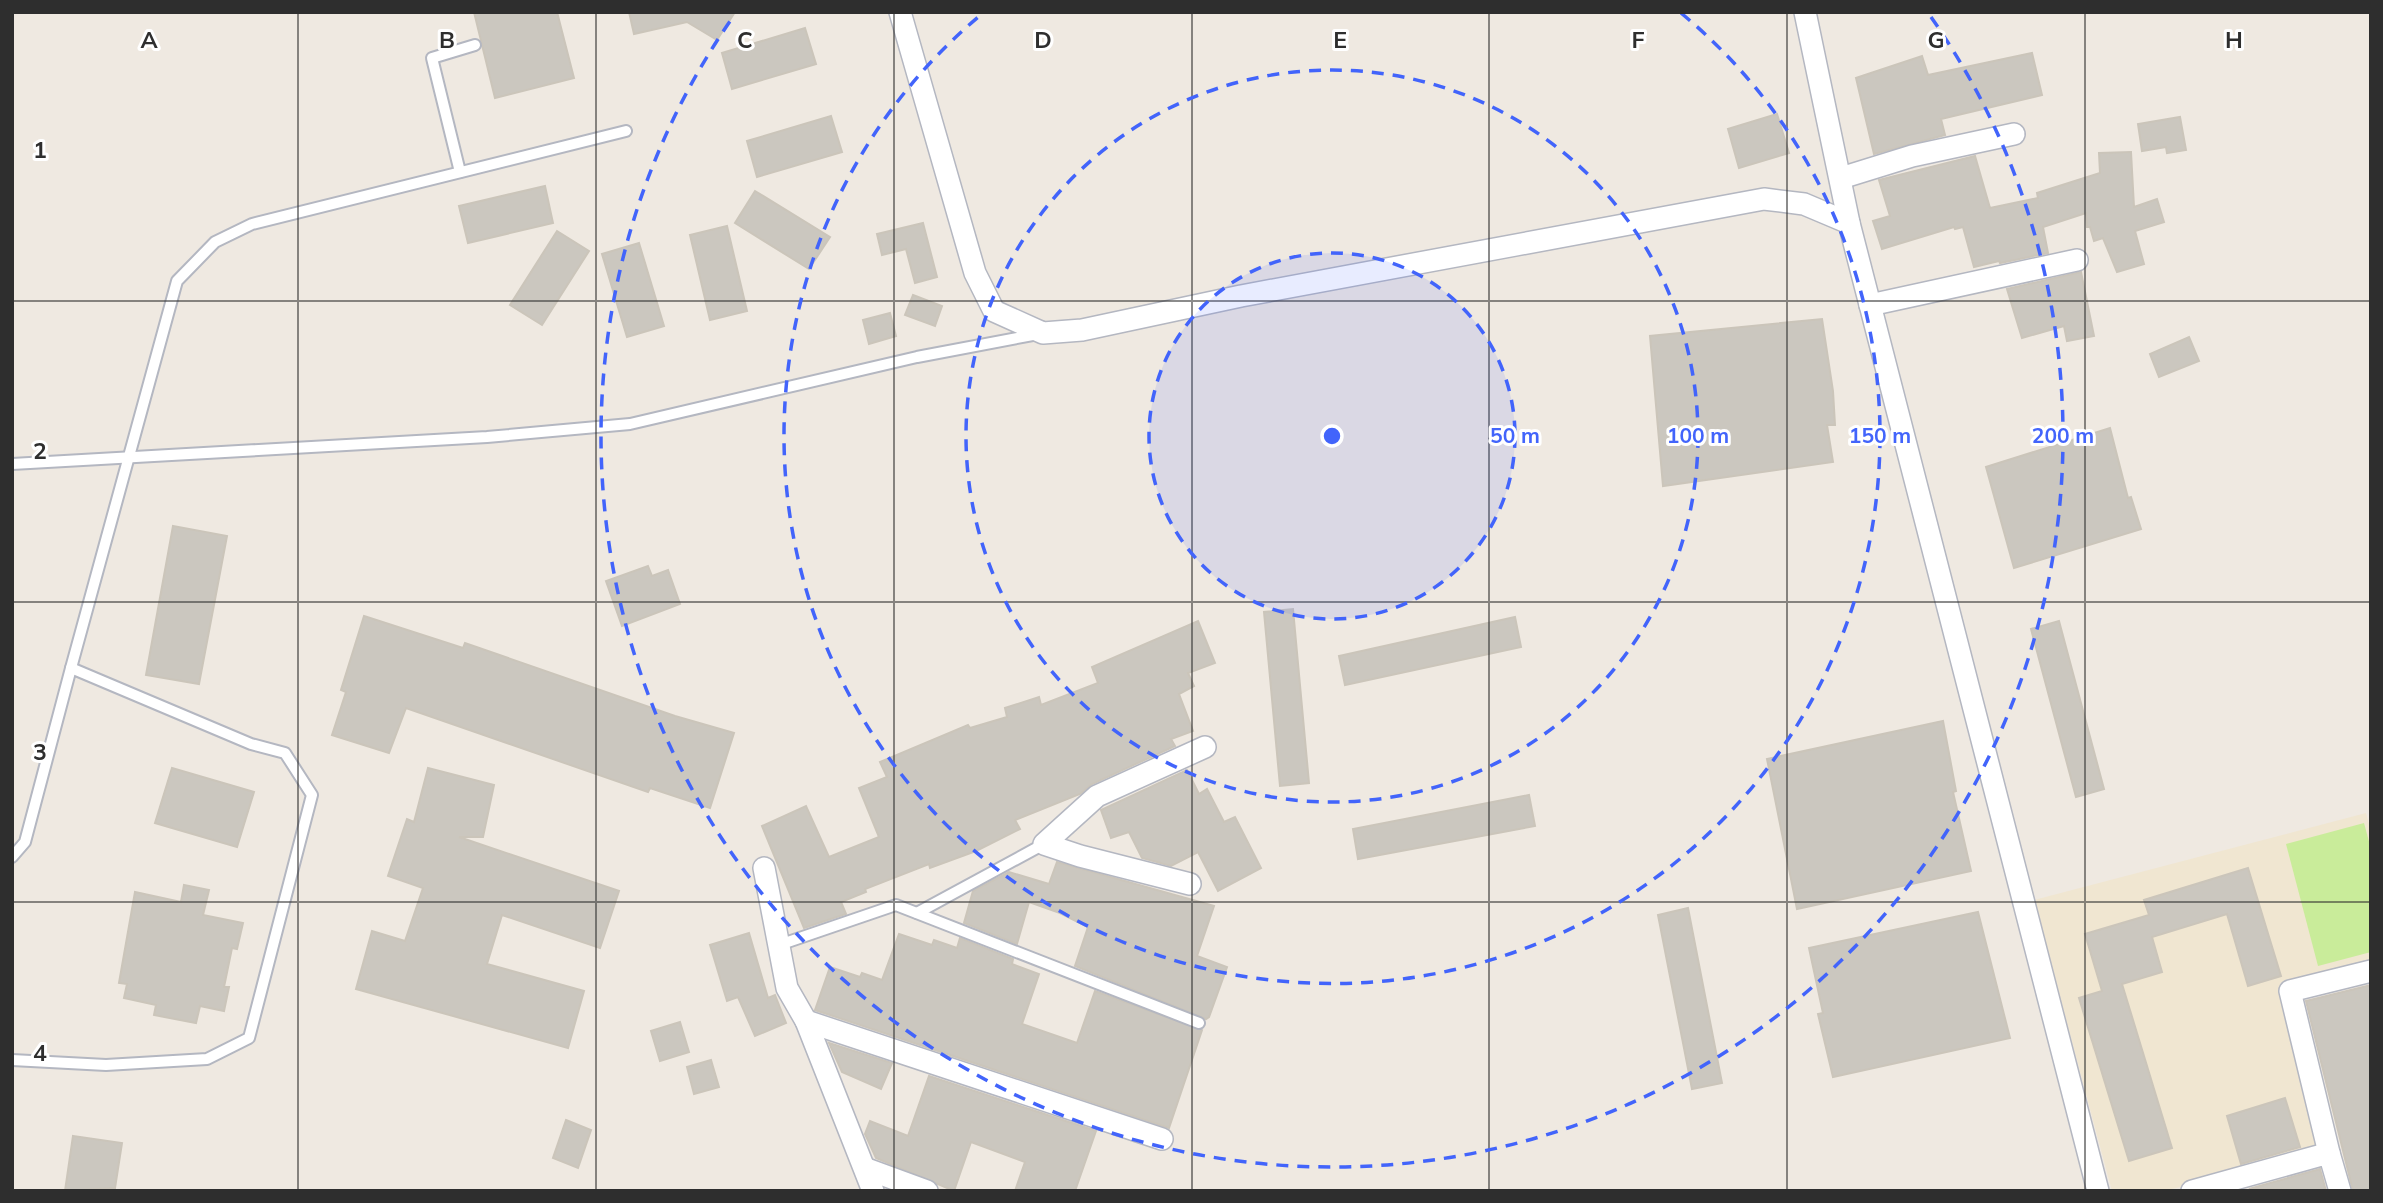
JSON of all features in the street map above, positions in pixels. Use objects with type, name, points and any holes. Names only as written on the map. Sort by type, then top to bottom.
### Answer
[{"type":"street","points":[[900,12],[975,273],[994,311],[1043,333],[1082,330],[1241,296],[1764,199],[1804,204],[1849,223]]},
{"type":"street","points":[[1805,12],[1849,223],[2098,1191]]},
{"type":"street","points":[[1841,178],[1913,156],[2014,134]]},
{"type":"street","points":[[1870,304],[2077,260]]},
{"type":"street","points":[[1190,884],[1044,844],[1097,796],[1205,747]]},
{"type":"street","points":[[764,868],[787,988],[806,1021],[867,1169],[873,1191]]},
{"type":"street","points":[[2340,1191],[2290,991],[2371,971]]},
{"type":"street","points":[[806,1021],[1162,1139]]},
{"type":"street","points":[[2192,1191],[2329,1153]]},
{"type":"street","points":[[867,1169],[927,1191]]},
{"type":"lane","points":[[460,173],[432,58],[475,45]]},
{"type":"lane","points":[[12,857],[25,842],[177,281],[215,242],[252,224],[626,131]]},
{"type":"lane","points":[[12,464],[487,438],[630,424],[917,357],[1043,333]]},
{"type":"lane","points":[[12,1060],[106,1065],[207,1059],[249,1038],[312,795],[285,752],[251,744],[71,668]]},
{"type":"lane","points":[[917,913],[1044,844]]},
{"type":"lane","points":[[779,945],[896,905],[1199,1023]]},
{"type":"shaded area","points":[[2366,813],[2371,831],[2371,960],[2280,983],[2319,1155],[2163,1191],[2112,1191],[2034,900]]},
{"type":"green space","points":[[2364,823],[2371,849],[2371,952],[2318,966],[2286,844]]},
{"type":"building","points":[[474,12],[557,12],[574,78],[495,98]]},
{"type":"building","points":[[629,12],[735,12],[717,40],[687,22],[634,34]]},
{"type":"building","points":[[805,28],[816,64],[732,89],[722,53]]},
{"type":"building","points":[[2032,53],[2042,95],[1941,119],[1945,135],[1874,154],[1856,78],[1922,56],[1928,75]]},
{"type":"building","points":[[1777,114],[1789,153],[1739,168],[1728,129]]},
{"type":"building","points":[[831,116],[842,152],[757,177],[747,141]]},
{"type":"building","points":[[2180,117],[2186,150],[2167,153],[2166,147],[2142,151],[2138,124]]},
{"type":"building","points":[[2131,152],[2134,207],[2157,199],[2164,222],[2135,231],[2144,264],[2117,272],[2103,238],[2094,241],[2090,227],[2087,227],[2086,213],[2043,227],[2048,253],[2000,263],[1999,261],[1974,267],[1963,227],[1954,227],[1882,249],[1873,221],[1890,216],[1879,180],[1975,156],[1990,208],[2038,198],[2037,193],[2100,173],[2099,153]]},
{"type":"building","points":[[545,186],[553,223],[468,243],[459,206]]},
{"type":"building","points":[[755,191],[830,237],[809,269],[735,223]]},
{"type":"building","points":[[923,223],[937,277],[915,283],[906,249],[882,255],[877,234]]},
{"type":"building","points":[[727,226],[747,311],[710,320],[690,235]]},
{"type":"building","points":[[557,231],[589,251],[542,325],[510,305]]},
{"type":"building","points":[[639,243],[664,326],[627,337],[602,254]]},
{"type":"building","points":[[2081,272],[2094,336],[2067,341],[2064,326],[2022,338],[2007,289]]},
{"type":"building","points":[[913,295],[942,306],[935,326],[905,315]]},
{"type":"building","points":[[890,313],[896,336],[869,344],[863,320]]},
{"type":"building","points":[[1822,319],[1833,391],[1835,425],[1827,425],[1833,462],[1663,486],[1650,336]]},
{"type":"building","points":[[2189,337],[2199,361],[2159,377],[2150,354]]},
{"type":"building","points":[[2110,428],[2128,498],[2131,497],[2141,529],[2014,568],[1986,467]]},
{"type":"building","points":[[173,526],[227,536],[199,684],[146,675]]},
{"type":"building","points":[[648,566],[652,576],[668,570],[680,604],[622,626],[606,581]]},
{"type":"building","points":[[1293,609],[1309,783],[1280,786],[1264,612]]},
{"type":"building","points":[[364,616],[463,648],[465,643],[675,716],[734,733],[710,808],[650,788],[648,792],[406,708],[389,753],[332,735],[346,692],[341,690]]},
{"type":"building","points":[[1515,617],[1521,647],[1345,685],[1339,656]]},
{"type":"building","points":[[1198,621],[1215,663],[1188,673],[1194,686],[1179,694],[1193,731],[1171,739],[1175,746],[1092,784],[1080,794],[1015,820],[1020,829],[976,851],[930,868],[929,864],[865,889],[866,892],[841,902],[846,914],[804,928],[762,826],[806,806],[829,857],[879,837],[859,788],[887,777],[880,762],[968,725],[970,728],[1007,717],[1005,708],[1039,697],[1041,705],[1098,683],[1092,667]]},
{"type":"building","points":[[2059,621],[2104,789],[2076,797],[2031,629]]},
{"type":"building","points":[[1943,721],[1956,791],[1953,792],[1971,871],[1797,909],[1767,759]]},
{"type":"building","points":[[172,768],[254,792],[237,847],[155,823]]},
{"type":"building","points":[[428,768],[494,785],[483,837],[459,837],[619,891],[600,948],[502,915],[487,964],[584,991],[568,1048],[356,989],[372,931],[405,941],[423,888],[388,876],[407,819],[414,822]]},
{"type":"building","points":[[1187,770],[1199,794],[1207,789],[1224,822],[1235,817],[1261,868],[1218,891],[1198,852],[1171,866],[1142,858],[1129,832],[1111,838],[1101,810]]},
{"type":"building","points":[[1529,795],[1535,826],[1358,859],[1353,829]]},
{"type":"building","points":[[1057,862],[1214,906],[1197,956],[1227,967],[1209,1017],[1206,1019],[1075,966],[1088,927],[1060,913],[1029,902],[1017,944],[964,923],[973,891],[1009,872],[1049,884]]},
{"type":"building","points":[[2248,868],[2281,976],[2248,986],[2227,914],[2152,937],[2162,972],[2122,984],[2172,1148],[2129,1161],[2079,998],[2102,991],[2085,934],[2149,915],[2144,900]]},
{"type":"building","points":[[184,885],[209,890],[203,915],[243,923],[237,949],[232,948],[224,987],[229,987],[224,1011],[200,1006],[196,1023],[154,1015],[156,1005],[124,998],[127,984],[119,983],[135,892],[181,902]]},
{"type":"building","points":[[1688,908],[1722,1083],[1692,1089],[1658,915]]},
{"type":"building","points":[[1978,912],[2010,1038],[1833,1077],[1818,1014],[1823,1013],[1809,948]]},
{"type":"building","points":[[749,933],[768,998],[775,995],[786,1023],[755,1036],[738,997],[727,1001],[710,945]]},
{"type":"building","points":[[899,934],[932,945],[934,940],[957,948],[960,938],[1013,959],[1012,964],[1039,974],[1022,1024],[1077,1043],[1095,991],[1202,1030],[1169,1128],[815,1010],[830,967],[860,977],[862,973],[882,980]]},
{"type":"building","points":[[2371,985],[2371,1191],[2353,1191],[2306,1001]]},
{"type":"building","points":[[680,1022],[689,1052],[660,1061],[651,1031]]},
{"type":"building","points":[[829,1043],[892,1063],[881,1089],[842,1072]]},
{"type":"building","points":[[711,1060],[719,1087],[694,1094],[687,1067]]},
{"type":"building","points":[[929,1076],[1096,1131],[1075,1191],[1015,1191],[1025,1162],[971,1142],[954,1191],[876,1158],[865,1134],[870,1121],[908,1136]]},
{"type":"building","points":[[2285,1098],[2300,1147],[2241,1164],[2227,1116]]},
{"type":"building","points":[[566,1120],[591,1130],[578,1168],[553,1158]]},
{"type":"building","points":[[73,1136],[122,1143],[115,1188],[65,1191]]},
{"type":"building","points":[[2320,1169],[2326,1191],[2249,1189]]}]
